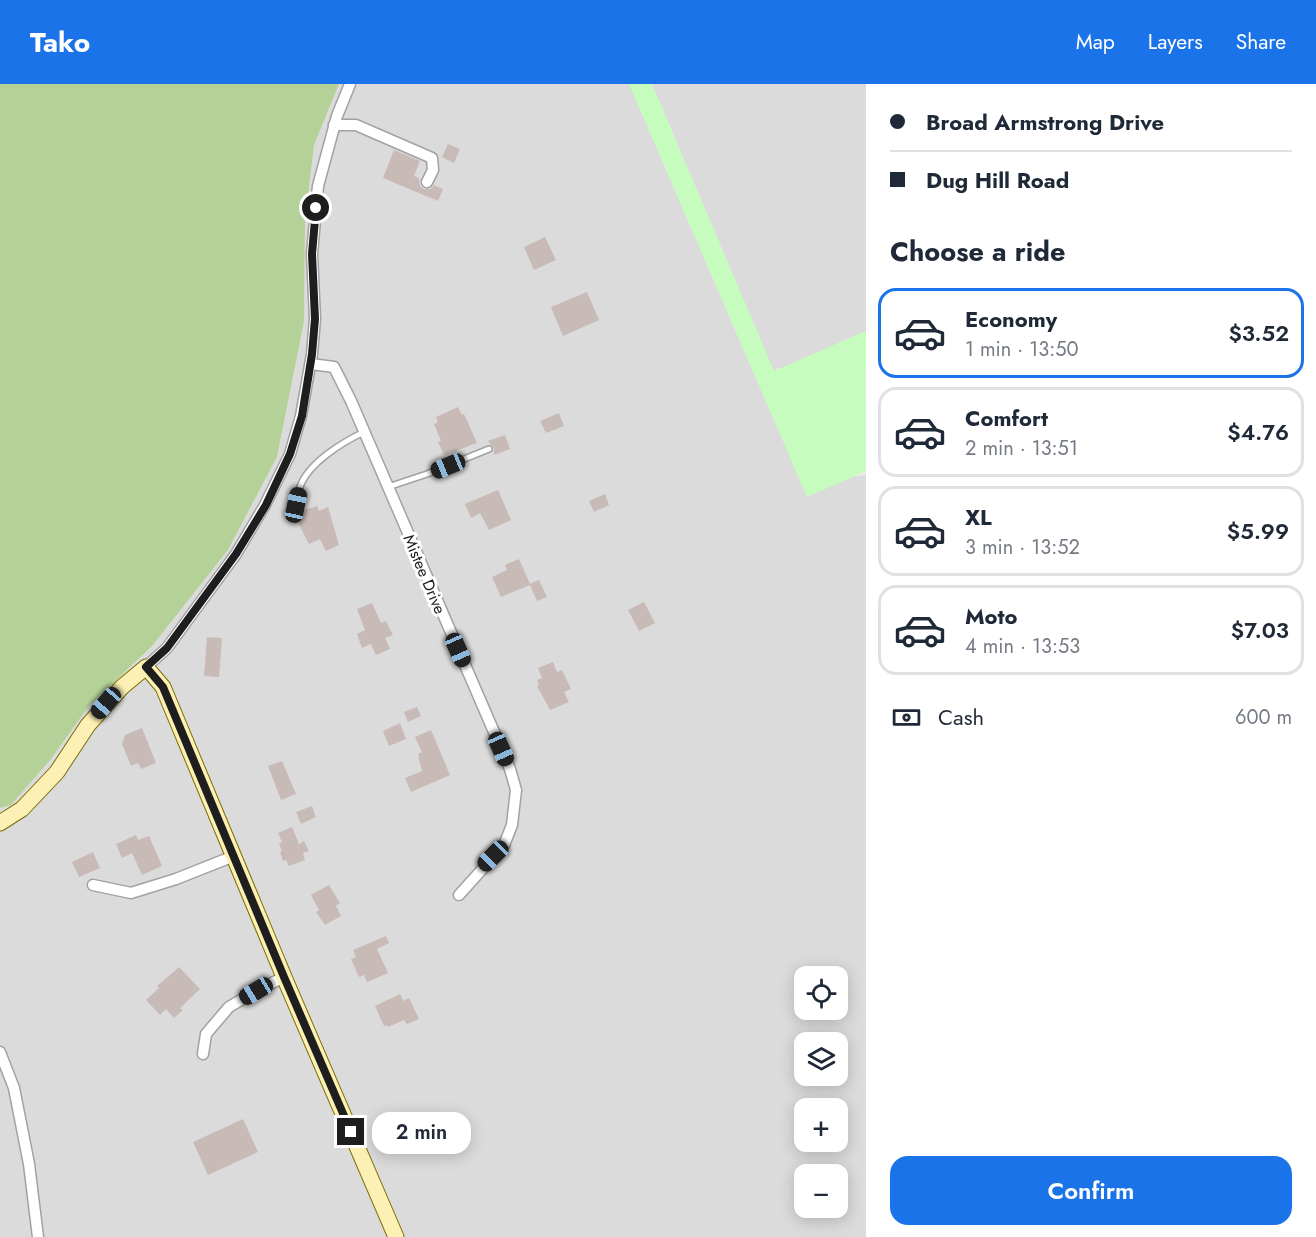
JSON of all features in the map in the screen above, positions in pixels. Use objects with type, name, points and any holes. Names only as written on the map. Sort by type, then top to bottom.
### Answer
[{"type":"street","points":[[0,823],[22,809],[57,772],[88,725],[106,703],[167,648],[236,554],[266,505],[290,454],[302,416],[315,319],[312,254],[318,186],[334,125],[350,84]]},
{"type":"street","points":[[334,125],[356,125],[432,158],[433,170],[427,182]]},
{"type":"street","name":"Mistee Drive","points":[[310,364],[334,367],[506,759],[516,790],[512,825],[504,845],[459,895]]},
{"type":"street","points":[[146,667],[163,687],[396,1237]]},
{"type":"street","points":[[93,885],[131,892],[176,879],[234,856]]},
{"type":"street","points":[[203,1054],[206,1034],[229,1007],[284,977]]},
{"type":"street","points":[[0,1052],[14,1088],[29,1164],[38,1237]]},
{"type":"lane","points":[[296,505],[301,484],[321,459],[344,442],[364,432]]},
{"type":"lane","points":[[388,487],[489,449]]},
{"type":"shaded area","points":[[339,84],[866,84],[866,376],[776,368],[815,481],[866,475],[866,1237],[0,1237],[0,808],[11,805],[51,759],[89,706],[152,646],[228,550],[277,457],[304,321],[305,221],[314,145]]},
{"type":"green space","points":[[0,84],[339,84],[314,145],[305,221],[304,321],[277,457],[228,550],[152,646],[89,706],[51,759],[11,805],[0,808]]},
{"type":"green space","points":[[629,84],[652,84],[774,371],[866,331],[866,471],[807,497]]},
{"type":"building","points":[[448,144],[460,149],[454,163],[442,157]]},
{"type":"building","points":[[394,150],[420,161],[414,176],[419,178],[420,186],[424,189],[431,189],[434,185],[443,189],[438,201],[383,178]]},
{"type":"building","points":[[545,237],[556,260],[534,270],[524,247]]},
{"type":"building","points":[[587,292],[599,320],[563,336],[551,307]]},
{"type":"building","points":[[458,407],[462,415],[464,414],[477,443],[444,455],[434,424],[438,422],[436,417]]},
{"type":"building","points":[[559,413],[564,426],[546,433],[540,421]]},
{"type":"building","points":[[505,435],[510,449],[494,455],[494,448],[488,441]]},
{"type":"building","points":[[498,490],[511,520],[489,530],[480,513],[471,518],[465,504]]},
{"type":"building","points":[[605,494],[609,505],[594,512],[589,501]]},
{"type":"building","points":[[317,506],[319,511],[328,507],[339,545],[326,551],[320,539],[309,544],[293,513]]},
{"type":"building","points":[[519,559],[530,584],[539,580],[547,597],[537,601],[530,585],[501,597],[492,577],[507,570],[505,565]]},
{"type":"building","points":[[644,602],[655,623],[639,631],[628,610]]},
{"type":"building","points":[[372,603],[381,623],[386,621],[393,635],[385,638],[390,649],[376,655],[371,644],[362,648],[357,634],[365,630],[357,609]]},
{"type":"building","points":[[207,637],[222,638],[219,677],[204,676]]},
{"type":"building","points":[[553,662],[557,672],[562,670],[571,689],[564,692],[569,702],[550,710],[537,686],[539,685],[537,680],[542,678],[538,668]]},
{"type":"building","points":[[417,707],[421,716],[408,722],[404,712]]},
{"type":"building","points":[[400,723],[406,739],[389,746],[383,731]]},
{"type":"building","points":[[142,728],[156,763],[141,769],[138,763],[131,766],[122,744],[125,735]]},
{"type":"building","points":[[431,730],[450,775],[411,792],[405,778],[422,771],[418,754],[422,752],[415,737]]},
{"type":"building","points":[[282,761],[296,794],[281,800],[268,766]]},
{"type":"building","points":[[312,806],[316,817],[301,824],[296,812]]},
{"type":"building","points":[[292,827],[299,844],[304,841],[309,851],[303,853],[305,860],[289,866],[286,860],[283,861],[280,852],[282,851],[279,844],[282,842],[278,833]]},
{"type":"building","points":[[136,835],[138,840],[149,836],[162,866],[142,875],[132,853],[122,858],[116,844]]},
{"type":"building","points":[[93,852],[100,868],[79,877],[72,862]]},
{"type":"building","points":[[329,885],[340,903],[336,906],[341,916],[325,925],[316,912],[319,910],[311,895]]},
{"type":"building","points":[[386,936],[389,943],[377,949],[388,973],[367,982],[364,975],[359,977],[351,959],[356,957],[353,950]]},
{"type":"building","points":[[179,967],[200,989],[180,1008],[183,1010],[174,1018],[166,1009],[160,1015],[146,1000],[159,988],[157,986]]},
{"type":"building","points":[[400,994],[403,1001],[409,998],[419,1019],[407,1024],[404,1020],[388,1027],[384,1026],[375,1006]]},
{"type":"building","points":[[243,1119],[258,1152],[208,1175],[193,1142]]},
{"type":"route","points":[[316,208],[312,254],[315,319],[312,354],[302,416],[290,454],[266,505],[236,554],[167,648],[146,667],[163,687],[351,1132]]}]
